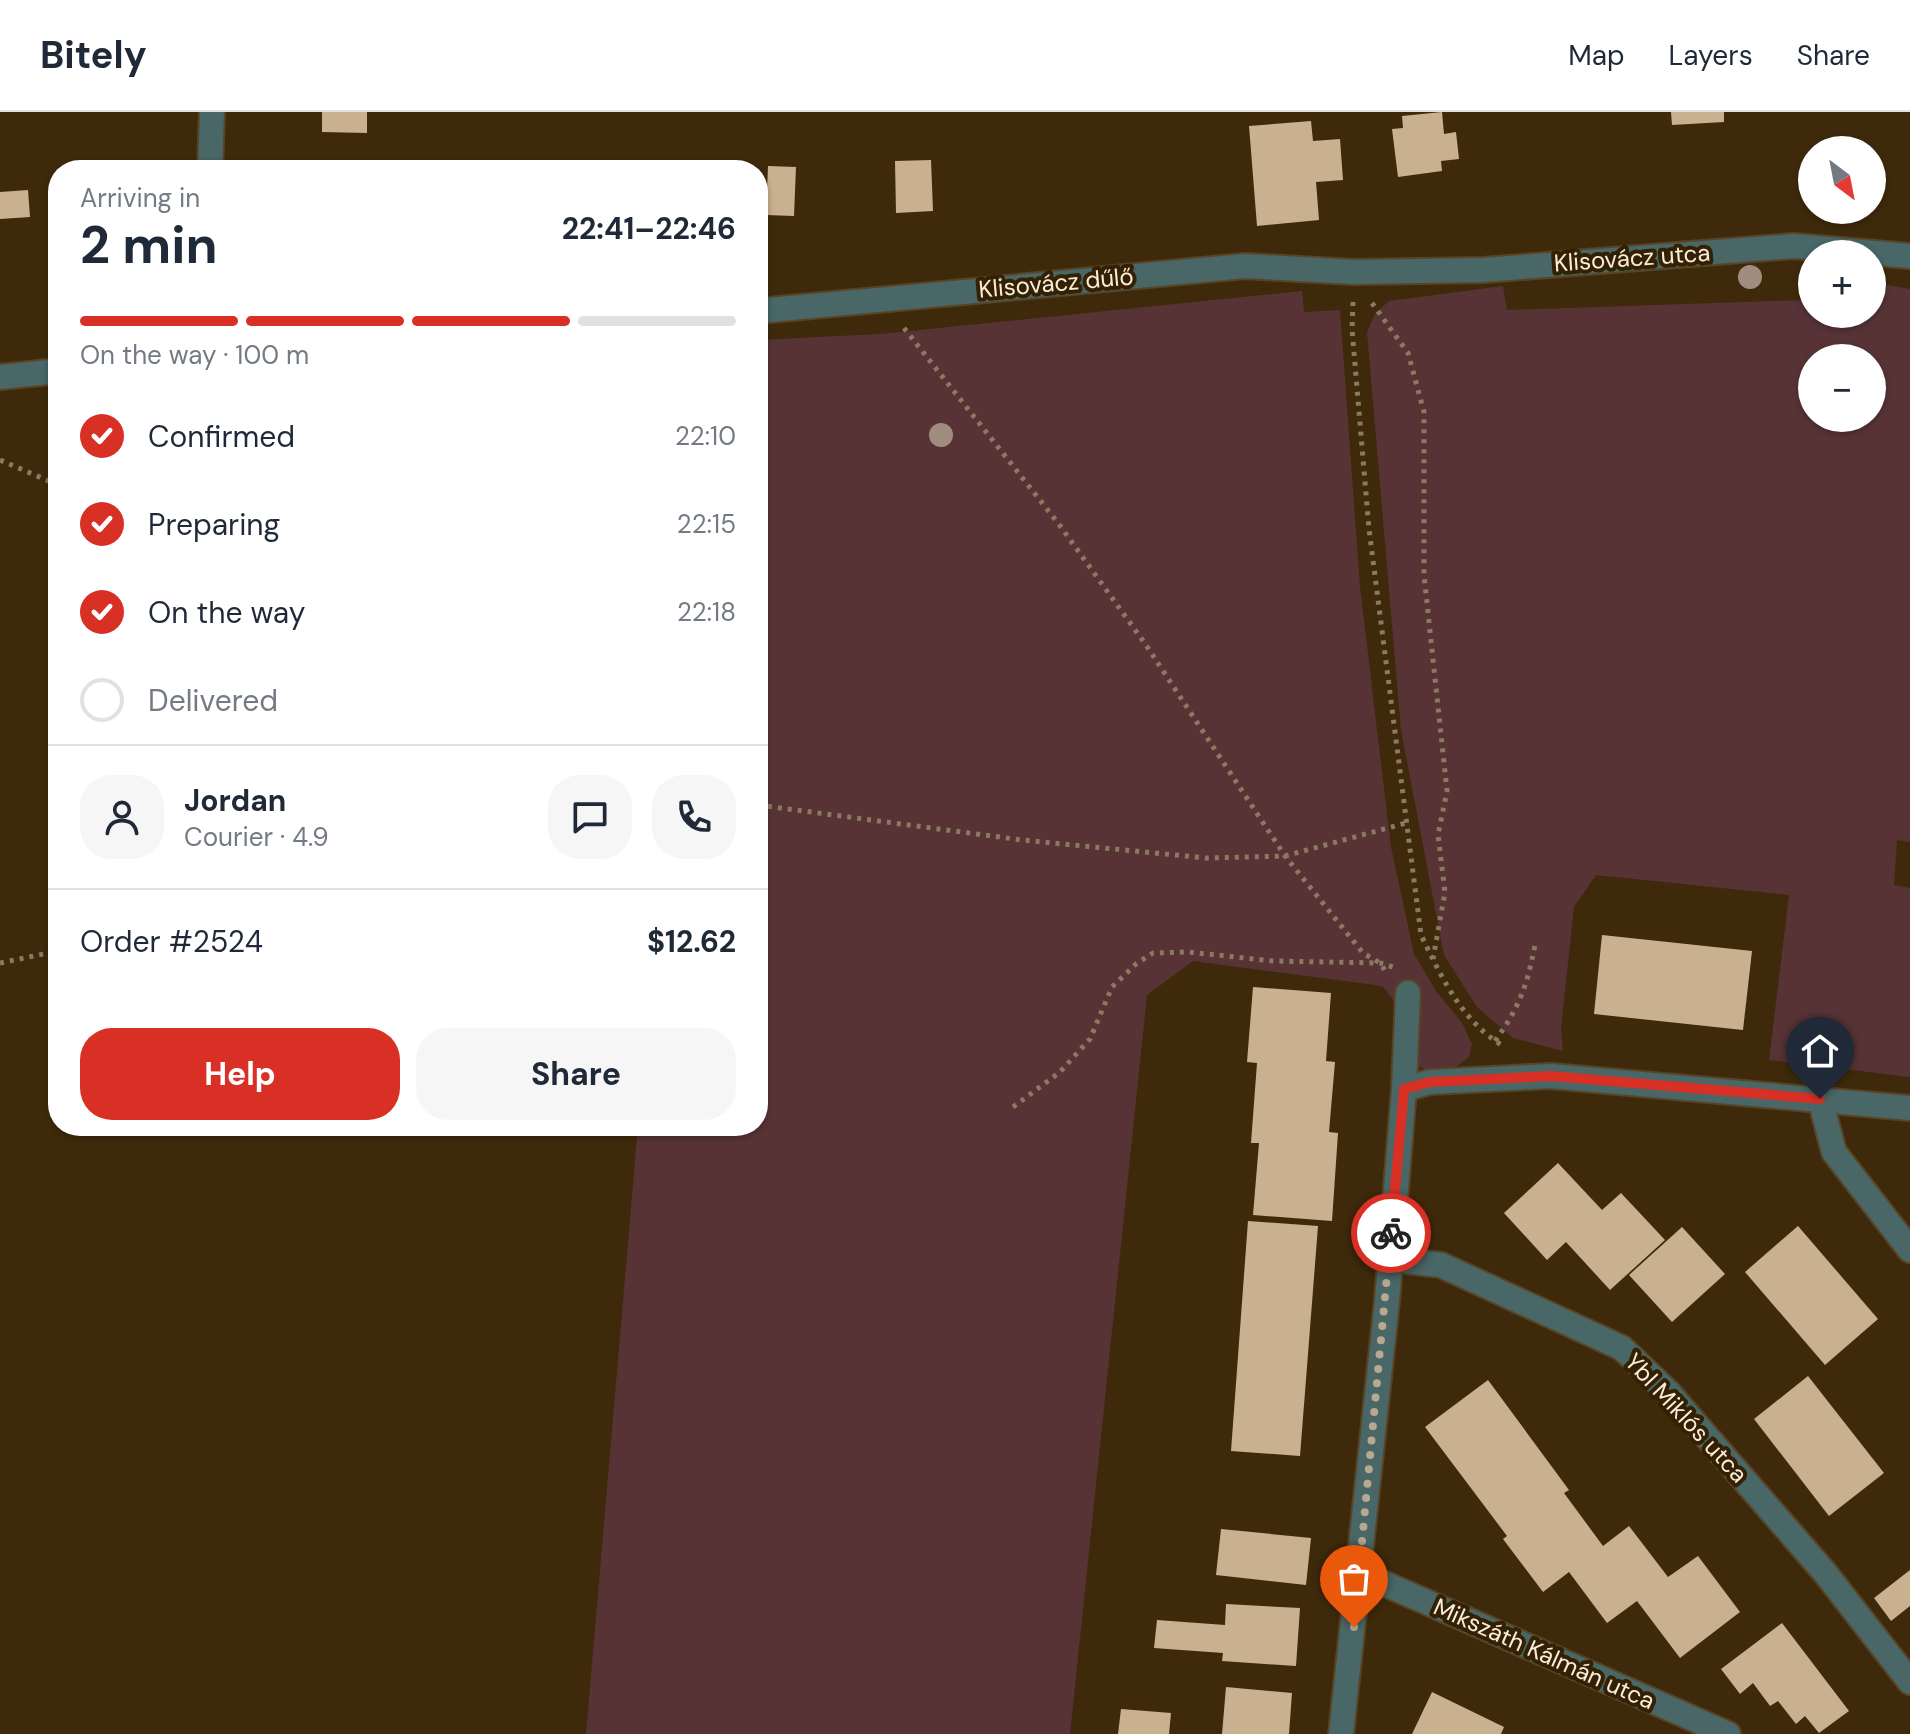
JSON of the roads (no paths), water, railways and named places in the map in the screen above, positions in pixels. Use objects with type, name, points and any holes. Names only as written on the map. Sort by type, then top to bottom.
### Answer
[{"type":"street","points":[[210,160],[212,112]]},
{"type":"street","name":"Klisovácz utca","points":[[1354,276],[1483,270],[1794,246],[1910,256]]},
{"type":"street","name":"Klisovácz dűlő","points":[[768,310],[1245,266],[1354,276]]},
{"type":"street","points":[[0,377],[48,372]]},
{"type":"street","points":[[1341,1734],[1360,1573],[1404,1089],[1402,981]]},
{"type":"street","points":[[1404,1089],[1430,1082],[1551,1076],[1910,1108]]},
{"type":"street","points":[[1820,1099],[1834,1152],[1910,1250]]},
{"type":"street","name":"Ybl Miklós utca","points":[[1389,1259],[1441,1265],[1622,1348],[1668,1392],[1826,1574],[1910,1682]]},
{"type":"street","name":"Mikszáth Kálmán utca","points":[[1360,1573],[1728,1734]]}]
